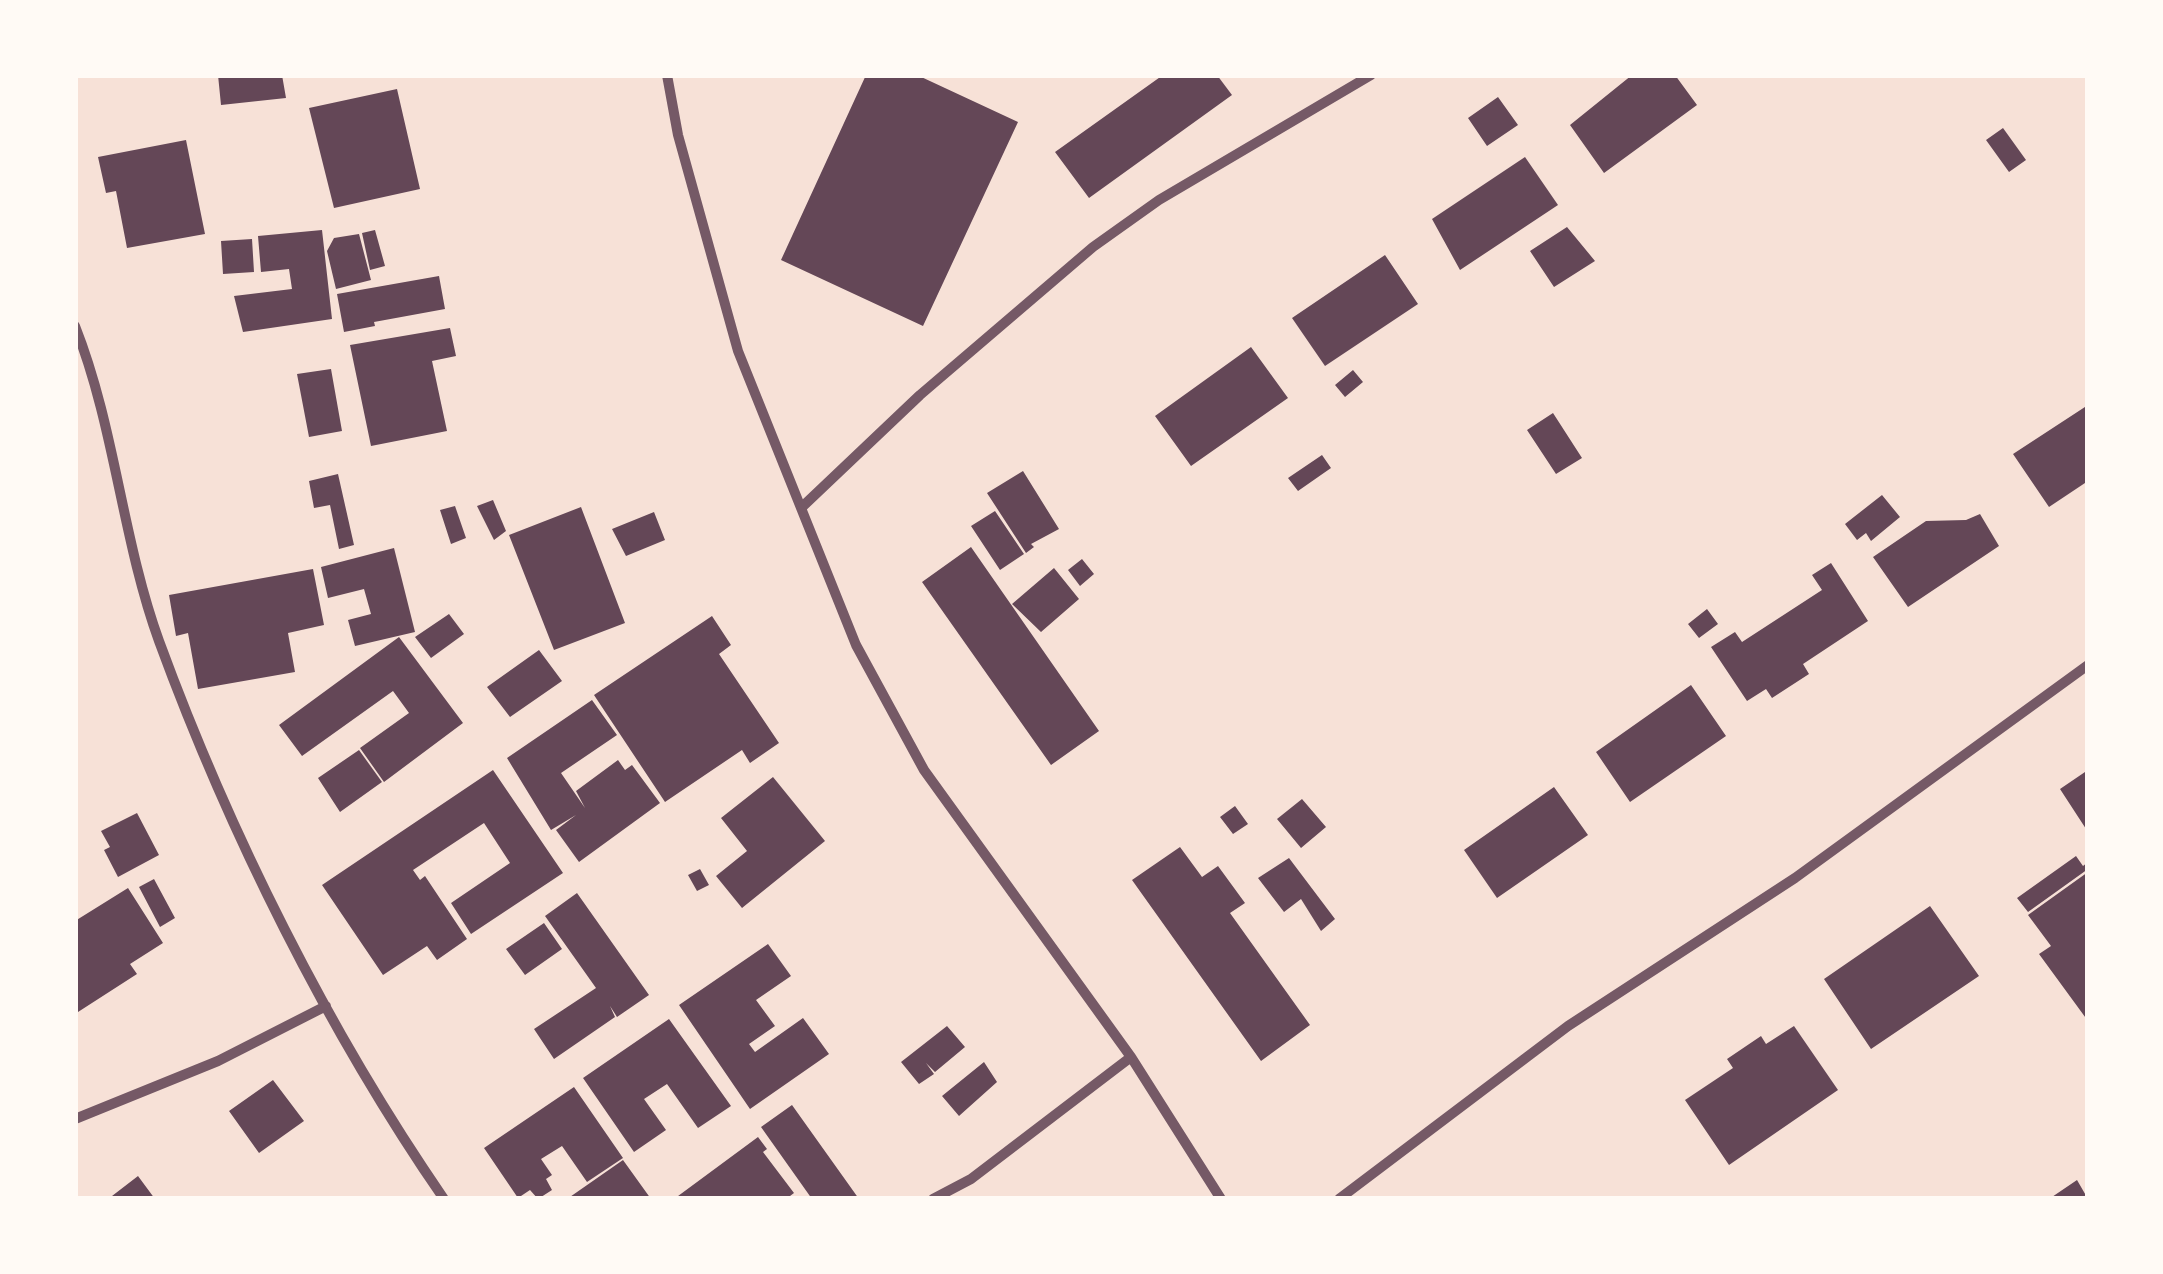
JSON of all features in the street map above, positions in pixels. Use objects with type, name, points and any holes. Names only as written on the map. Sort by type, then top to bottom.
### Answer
[{"type":"street","points":[[667,75],[678,135],[738,352],[856,645],[924,770],[1130,1058],[1222,1199]]},
{"type":"street","points":[[801,508],[920,395],[1093,247],[1158,200],[1371,75]]},
{"type":"street","points":[[75,326],[158,637],[238,829],[326,1006],[444,1199]]},
{"type":"street","points":[[1340,1199],[1568,1026],[1795,878],[2088,665]]},
{"type":"street","points":[[75,1119],[218,1060],[326,1006]]},
{"type":"street","points":[[934,1199],[971,1179],[1130,1058]]},
{"type":"building","points":[[218,75],[282,75],[286,98],[221,105]]},
{"type":"building","points":[[866,75],[917,75],[1018,122],[923,326],[781,260]]},
{"type":"building","points":[[1163,75],[1217,75],[1232,95],[1089,198],[1055,152]]},
{"type":"building","points":[[1632,75],[1675,75],[1697,105],[1604,173],[1570,125]]},
{"type":"building","points":[[397,89],[420,189],[334,208],[309,108]]},
{"type":"building","points":[[1498,97],[1518,125],[1487,146],[1468,118]]},
{"type":"building","points":[[2003,128],[2026,160],[2009,172],[1986,140]]},
{"type":"building","points":[[186,140],[205,234],[127,248],[116,191],[106,193],[98,157]]},
{"type":"building","points":[[1525,157],[1558,205],[1460,270],[1432,219]]},
{"type":"building","points":[[1567,227],[1595,261],[1554,287],[1530,251]]},
{"type":"building","points":[[322,230],[332,319],[243,332],[234,296],[292,289],[289,269],[261,272],[258,236]]},
{"type":"building","points":[[375,230],[385,266],[370,270],[362,233]]},
{"type":"building","points":[[359,234],[371,280],[336,289],[327,251],[334,238]]},
{"type":"building","points":[[252,239],[254,272],[223,274],[221,241]]},
{"type":"building","points":[[1385,255],[1418,304],[1325,366],[1292,318]]},
{"type":"building","points":[[439,276],[445,309],[374,322],[375,326],[344,332],[337,294]]},
{"type":"building","points":[[450,328],[456,356],[432,361],[447,431],[371,446],[350,345]]},
{"type":"building","points":[[1251,347],[1288,398],[1191,466],[1155,416]]},
{"type":"building","points":[[331,369],[342,431],[309,437],[297,374]]},
{"type":"building","points":[[1353,370],[1363,382],[1345,397],[1335,385]]},
{"type":"building","points":[[2088,405],[2088,481],[2049,507],[2013,454]]},
{"type":"building","points":[[1553,413],[1582,458],[1556,474],[1527,430]]},
{"type":"building","points":[[1322,455],[1331,468],[1298,491],[1288,478]]},
{"type":"building","points":[[1023,471],[1059,529],[1031,544],[1034,547],[1026,553],[987,493]]},
{"type":"building","points":[[338,474],[354,545],[339,549],[330,505],[314,508],[309,481]]},
{"type":"building","points":[[1882,495],[1900,517],[1871,541],[1866,533],[1857,540],[1845,524]]},
{"type":"building","points":[[493,500],[506,531],[494,540],[477,506]]},
{"type":"building","points":[[455,506],[466,538],[451,544],[440,510]]},
{"type":"building","points":[[581,507],[625,623],[554,650],[509,535]]},
{"type":"building","points":[[995,511],[1024,554],[1000,570],[971,526]]},
{"type":"building","points":[[654,512],[665,540],[626,556],[612,529]]},
{"type":"building","points":[[1980,514],[1999,546],[1908,607],[1873,557],[1926,521],[1966,520]]},
{"type":"building","points":[[971,547],[1099,731],[1051,765],[922,582]]},
{"type":"building","points":[[394,548],[415,632],[355,646],[348,620],[371,614],[364,589],[328,598],[321,567]]},
{"type":"building","points":[[1082,559],[1094,574],[1080,586],[1068,570]]},
{"type":"building","points":[[1831,563],[1868,621],[1803,664],[1809,674],[1772,698],[1766,689],[1747,701],[1711,647],[1735,632],[1742,642],[1822,590],[1812,575]]},
{"type":"building","points":[[1054,568],[1079,599],[1041,632],[1012,604]]},
{"type":"building","points":[[313,569],[324,625],[288,633],[295,672],[198,689],[188,633],[176,636],[169,595]]},
{"type":"building","points":[[1707,609],[1718,624],[1699,638],[1688,624]]},
{"type":"building","points":[[449,614],[464,634],[431,658],[415,637]]},
{"type":"building","points":[[712,616],[731,645],[719,654],[779,743],[750,763],[742,750],[665,802],[594,695]]},
{"type":"building","points":[[399,637],[463,723],[384,782],[360,748],[409,713],[393,691],[302,756],[279,725]]},
{"type":"building","points":[[539,650],[562,681],[510,717],[487,687]]},
{"type":"building","points":[[1691,685],[1726,736],[1630,802],[1596,752]]},
{"type":"building","points":[[592,700],[617,735],[561,773],[585,808],[576,791],[618,760],[625,770],[632,765],[660,803],[579,862],[556,830],[576,815],[551,830],[507,758]]},
{"type":"building","points":[[359,750],[382,782],[340,812],[318,778]]},
{"type":"building","points":[[493,770],[563,873],[471,934],[451,903],[510,863],[484,823],[413,870],[420,880],[425,876],[467,939],[437,960],[427,946],[383,975],[322,885]]},
{"type":"building","points":[[2085,772],[2088,777],[2088,832],[2060,789]]},
{"type":"building","points":[[773,777],[825,841],[742,908],[716,876],[747,851],[721,818]]},
{"type":"building","points":[[1554,787],[1588,835],[1497,898],[1464,850]]},
{"type":"building","points":[[1302,799],[1326,827],[1301,848],[1277,819]]},
{"type":"building","points":[[1235,806],[1248,824],[1233,834],[1220,817]]},
{"type":"building","points":[[137,813],[159,855],[118,877],[104,850],[110,847],[101,831]]},
{"type":"building","points":[[1180,847],[1202,877],[1218,866],[1245,903],[1230,913],[1310,1025],[1261,1061],[1132,880]]},
{"type":"building","points":[[2076,856],[2083,866],[2088,862],[2088,869],[2028,912],[2017,898]]},
{"type":"building","points":[[1289,858],[1335,919],[1321,931],[1301,899],[1284,912],[1258,878]]},
{"type":"building","points":[[700,869],[709,885],[697,891],[688,875]]},
{"type":"building","points":[[2088,872],[2088,1021],[2039,954],[2051,946],[2028,915]]},
{"type":"building","points":[[154,879],[175,918],[160,927],[139,887]]},
{"type":"building","points":[[128,888],[163,943],[130,964],[137,974],[78,1012],[75,921]]},
{"type":"building","points":[[577,893],[649,995],[617,1017],[610,1006],[615,1017],[554,1059],[534,1029],[596,988],[545,916]]},
{"type":"building","points":[[1930,906],[1979,976],[1871,1049],[1824,979]]},
{"type":"building","points":[[544,923],[562,949],[525,975],[506,949]]},
{"type":"building","points":[[768,944],[791,976],[756,1000],[775,1026],[749,1044],[755,1052],[803,1018],[829,1054],[750,1109],[679,1005]]},
{"type":"building","points":[[669,1019],[731,1106],[698,1128],[667,1084],[644,1099],[666,1130],[634,1152],[583,1078]]},
{"type":"building","points":[[947,1026],[965,1047],[935,1072],[926,1063],[934,1074],[919,1084],[901,1062]]},
{"type":"building","points":[[1794,1026],[1838,1090],[1729,1165],[1685,1100],[1733,1068],[1727,1059],[1761,1036],[1766,1044]]},
{"type":"building","points":[[984,1062],[997,1082],[959,1116],[942,1096]]},
{"type":"building","points":[[273,1080],[304,1121],[259,1153],[229,1111]]},
{"type":"building","points":[[574,1087],[623,1158],[587,1182],[562,1146],[541,1159],[552,1175],[546,1179],[552,1190],[538,1199],[530,1190],[518,1198],[484,1148]]},
{"type":"building","points":[[792,1105],[859,1199],[812,1199],[761,1127]]},
{"type":"building","points":[[758,1137],[767,1149],[763,1152],[794,1193],[786,1199],[674,1199]]},
{"type":"building","points":[[623,1160],[651,1199],[567,1199]]},
{"type":"building","points":[[138,1176],[155,1199],[114,1199],[112,1196]]},
{"type":"building","points":[[2077,1180],[2088,1199],[2049,1199]]}]
